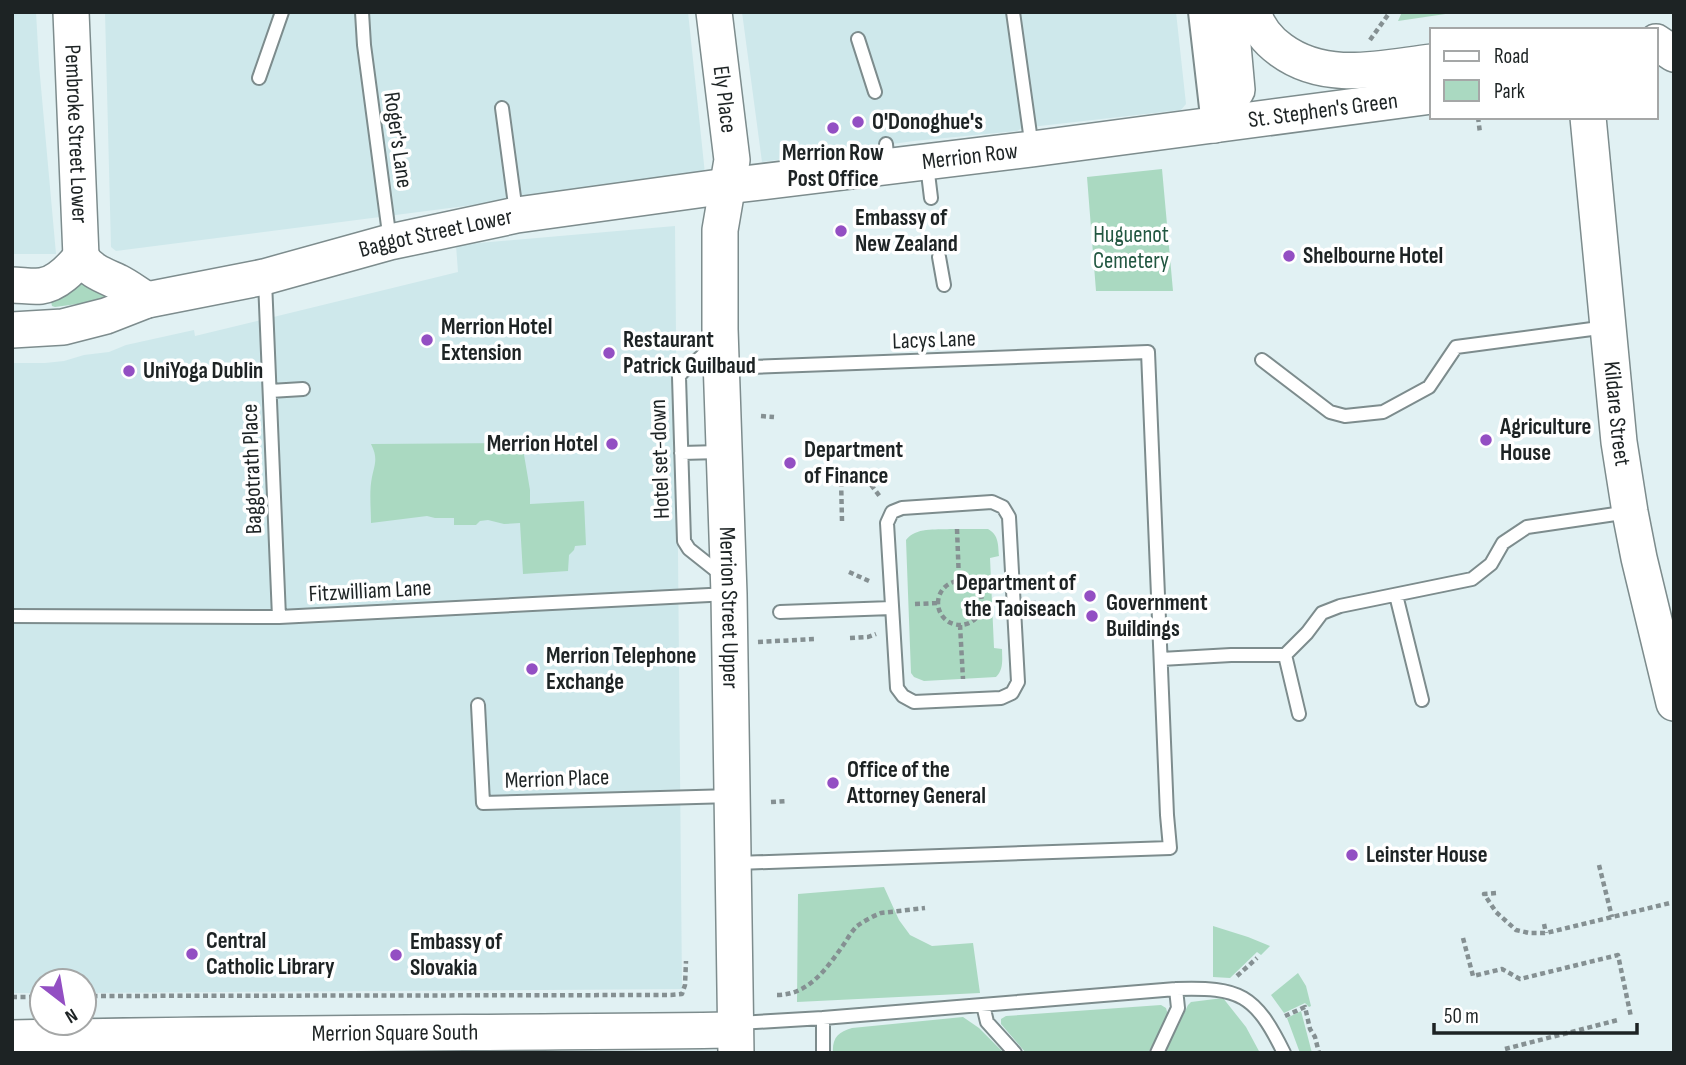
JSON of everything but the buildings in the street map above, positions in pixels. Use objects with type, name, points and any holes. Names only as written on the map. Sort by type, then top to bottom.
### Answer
[{"type":"main road","name":"Pembroke Street Lower","points":[[71,12],[81,257]]},
{"type":"main road","name":"Ely Place","points":[[714,12],[732,160],[727,186]]},
{"type":"main road","name":"St. Stephen's Green","points":[[1214,125],[1237,90],[1230,12]]},
{"type":"main road","name":"St. Stephen's Green","points":[[1253,12],[1259,29],[1269,41],[1286,54],[1313,67],[1357,71],[1430,62]]},
{"type":"main road","points":[[1658,43],[1674,54]]},
{"type":"main road","name":"St. Stephen's Green","points":[[1214,125],[1389,107],[1430,97]]},
{"type":"main road","name":"Kildare Street","points":[[1588,119],[1619,442],[1644,581],[1672,686]]},
{"type":"main road","name":"Merrion Row","points":[[727,186],[887,155],[929,161],[1214,125]]},
{"type":"main road","name":"Baggot Street Lower","points":[[12,330],[63,327],[106,316],[147,300],[264,277],[390,242],[517,215],[727,186]]},
{"type":"main road","name":"Merrion Street Upper","points":[[727,186],[720,230],[720,330],[729,589],[735,1035]]},
{"type":"main road","points":[[12,285],[42,286],[66,273],[81,257],[97,272],[147,300]]},
{"type":"main road","name":"Merrion Square South","points":[[12,1038],[253,1033],[735,1035]]},
{"type":"street","points":[[1201,12],[1214,125]]},
{"type":"lane","points":[[259,78],[282,12]]},
{"type":"lane","name":"Roger's Lane","points":[[362,12],[390,242]]},
{"type":"lane","points":[[1013,12],[1032,149]]},
{"type":"lane","points":[[858,39],[875,92]]},
{"type":"lane","points":[[502,108],[517,215]]},
{"type":"lane","points":[[929,161],[931,198]]},
{"type":"lane","points":[[939,257],[944,285]]},
{"type":"lane","name":"Baggotrath Place","points":[[264,277],[279,617]]},
{"type":"lane","points":[[1262,360],[1329,412],[1345,416],[1383,412],[1429,387],[1456,348],[1607,327]]},
{"type":"lane","name":"Hotel set-down","points":[[720,330],[707,351],[694,364],[682,370],[679,377],[684,541],[689,549],[721,574],[729,589]]},
{"type":"lane","name":"Lacys Lane","points":[[722,369],[1148,352],[1161,659]]},
{"type":"lane","points":[[270,391],[303,389]]},
{"type":"lane","points":[[681,453],[724,452]]},
{"type":"lane","points":[[992,502],[1003,508],[1009,517],[1018,682],[1012,693],[1000,698],[914,702],[903,696],[897,688],[887,523],[892,512],[902,508],[992,502]]},
{"type":"lane","points":[[733,863],[1170,848],[1161,659],[1284,655],[1307,633],[1322,613],[1340,606],[1472,579],[1491,564],[1503,543],[1527,527],[1630,512]]},
{"type":"lane","name":"Fitzwilliam Lane","points":[[12,616],[279,617],[729,589]]},
{"type":"lane","points":[[1396,595],[1422,700]]},
{"type":"lane","points":[[780,612],[892,608]]},
{"type":"lane","points":[[1284,655],[1299,714]]},
{"type":"lane","name":"Merrion Place","points":[[478,705],[482,803],[732,796]]},
{"type":"lane","points":[[735,1035],[823,1018],[1206,988],[1229,991],[1256,1007],[1284,1053]]},
{"type":"lane","points":[[1157,1053],[1178,1009],[1176,989]]},
{"type":"lane","points":[[983,1005],[987,1022],[1014,1053]]},
{"type":"lane","points":[[823,1018],[823,1053]]},
{"type":"path","points":[[1369,42],[1390,12]]},
{"type":"path","points":[[1478,119],[1480,132]]},
{"type":"path","points":[[761,416],[774,417]]},
{"type":"path","points":[[842,521],[841,478],[866,478],[892,512]]},
{"type":"path","points":[[957,529],[959,581]]},
{"type":"path","points":[[849,572],[869,581]]},
{"type":"path","points":[[959,581],[972,584],[981,595],[982,602],[978,615],[960,625],[953,624],[942,616],[938,603],[942,590],[959,581]]},
{"type":"path","points":[[915,604],[938,603]]},
{"type":"path","points":[[960,625],[963,679]]},
{"type":"path","points":[[850,638],[876,634]]},
{"type":"path","points":[[782,640],[816,639]]},
{"type":"path","points":[[771,802],[788,801]]},
{"type":"path","points":[[1599,865],[1612,917]]},
{"type":"path","points":[[1496,893],[1484,894],[1496,912],[1516,930],[1529,933],[1546,933],[1674,902]]},
{"type":"path","points":[[777,995],[805,988],[833,959],[855,928],[875,915],[925,908]]},
{"type":"path","points":[[1544,924],[1546,933]]},
{"type":"path","points":[[1463,938],[1473,976],[1502,969],[1520,979],[1618,955],[1631,1017]]},
{"type":"path","points":[[98,996],[671,995],[682,994],[686,961]]},
{"type":"path","points":[[1268,1023],[1305,1007],[1319,1053]]},
{"type":"path","points":[[1505,1049],[1618,1020]]},
{"type":"shaded area","points":[[12,12],[36,12],[56,254],[12,254]]},
{"type":"shaded area","points":[[105,12],[688,12],[705,174],[116,251],[111,247]]},
{"type":"shaded area","points":[[742,12],[1176,12],[1186,104],[1181,110],[914,141],[762,162]]},
{"type":"shaded area","points":[[675,226],[682,989],[98,993],[98,967],[28,967],[28,993],[12,993],[12,363],[64,361],[194,330],[195,336],[458,272],[456,245]]},
{"type":"green space","points":[[1402,12],[1459,12],[1398,21]]},
{"type":"green space","name":"Huguenot Cemetery","points":[[1162,169],[1173,291],[1096,291],[1087,177]]},
{"type":"green space","points":[[78,274],[105,292],[105,297],[100,301],[52,306],[49,293]]},
{"type":"green space","points":[[522,443],[530,504],[584,501],[586,545],[575,546],[569,555],[568,571],[523,574],[520,523],[504,524],[488,520],[480,521],[476,525],[454,525],[454,518],[427,516],[371,523],[375,453],[371,444]]},
{"type":"green space","points":[[932,529],[988,529],[997,541],[999,556],[990,558],[994,648],[1002,649],[999,674],[996,677],[924,681],[914,677],[911,673],[906,540],[915,533]]},
{"type":"green space","points":[[884,887],[899,920],[910,935],[932,946],[973,943],[980,993],[797,1002],[798,894]]},
{"type":"green space","points":[[1213,926],[1270,946],[1261,955],[1257,952],[1230,978],[1213,977]]},
{"type":"green space","points":[[1298,973],[1306,986],[1311,1006],[1305,1003],[1284,1013],[1271,995]]},
{"type":"green space","points":[[1223,998],[1246,1027],[1260,1053],[1165,1053],[1191,1002]]},
{"type":"green space","points":[[1161,1005],[1166,1008],[1168,1015],[1148,1053],[1026,1053],[1001,1024],[1001,1019],[1006,1016]]},
{"type":"green space","points":[[1301,1011],[1312,1053],[1300,1053],[1287,1018]]},
{"type":"green space","points":[[963,1017],[979,1028],[1004,1053],[833,1053],[837,1036],[852,1028]]},
{"type":"place","name":"O'Donoghue's","points":[[858,122]]},
{"type":"place","name":"Merrion Row Post Office","points":[[833,128]]},
{"type":"place","name":"Embassy of New Zealand","points":[[841,231]]},
{"type":"place","name":"Shelbourne Hotel","points":[[1289,256]]},
{"type":"place","name":"Merrion Hotel Extension","points":[[427,340]]},
{"type":"place","name":"Restaurant Patrick Guilbaud","points":[[609,353]]},
{"type":"place","name":"UniYoga Dublin","points":[[129,371]]},
{"type":"place","name":"Agriculture House","points":[[1486,440]]},
{"type":"place","name":"Merrion Hotel","points":[[612,444]]},
{"type":"place","name":"Department of Finance","points":[[790,463]]},
{"type":"place","name":"Department of the Taoiseach","points":[[1090,596]]},
{"type":"place","name":"Government Buildings","points":[[1092,616]]},
{"type":"place","name":"Merrion Telephone Exchange","points":[[532,669]]},
{"type":"place","name":"Office of the Attorney General","points":[[833,783]]},
{"type":"place","name":"Leinster House","points":[[1352,855]]},
{"type":"place","name":"Central Catholic Library","points":[[192,954]]},
{"type":"place","name":"Embassy of Slovakia","points":[[396,955]]}]
